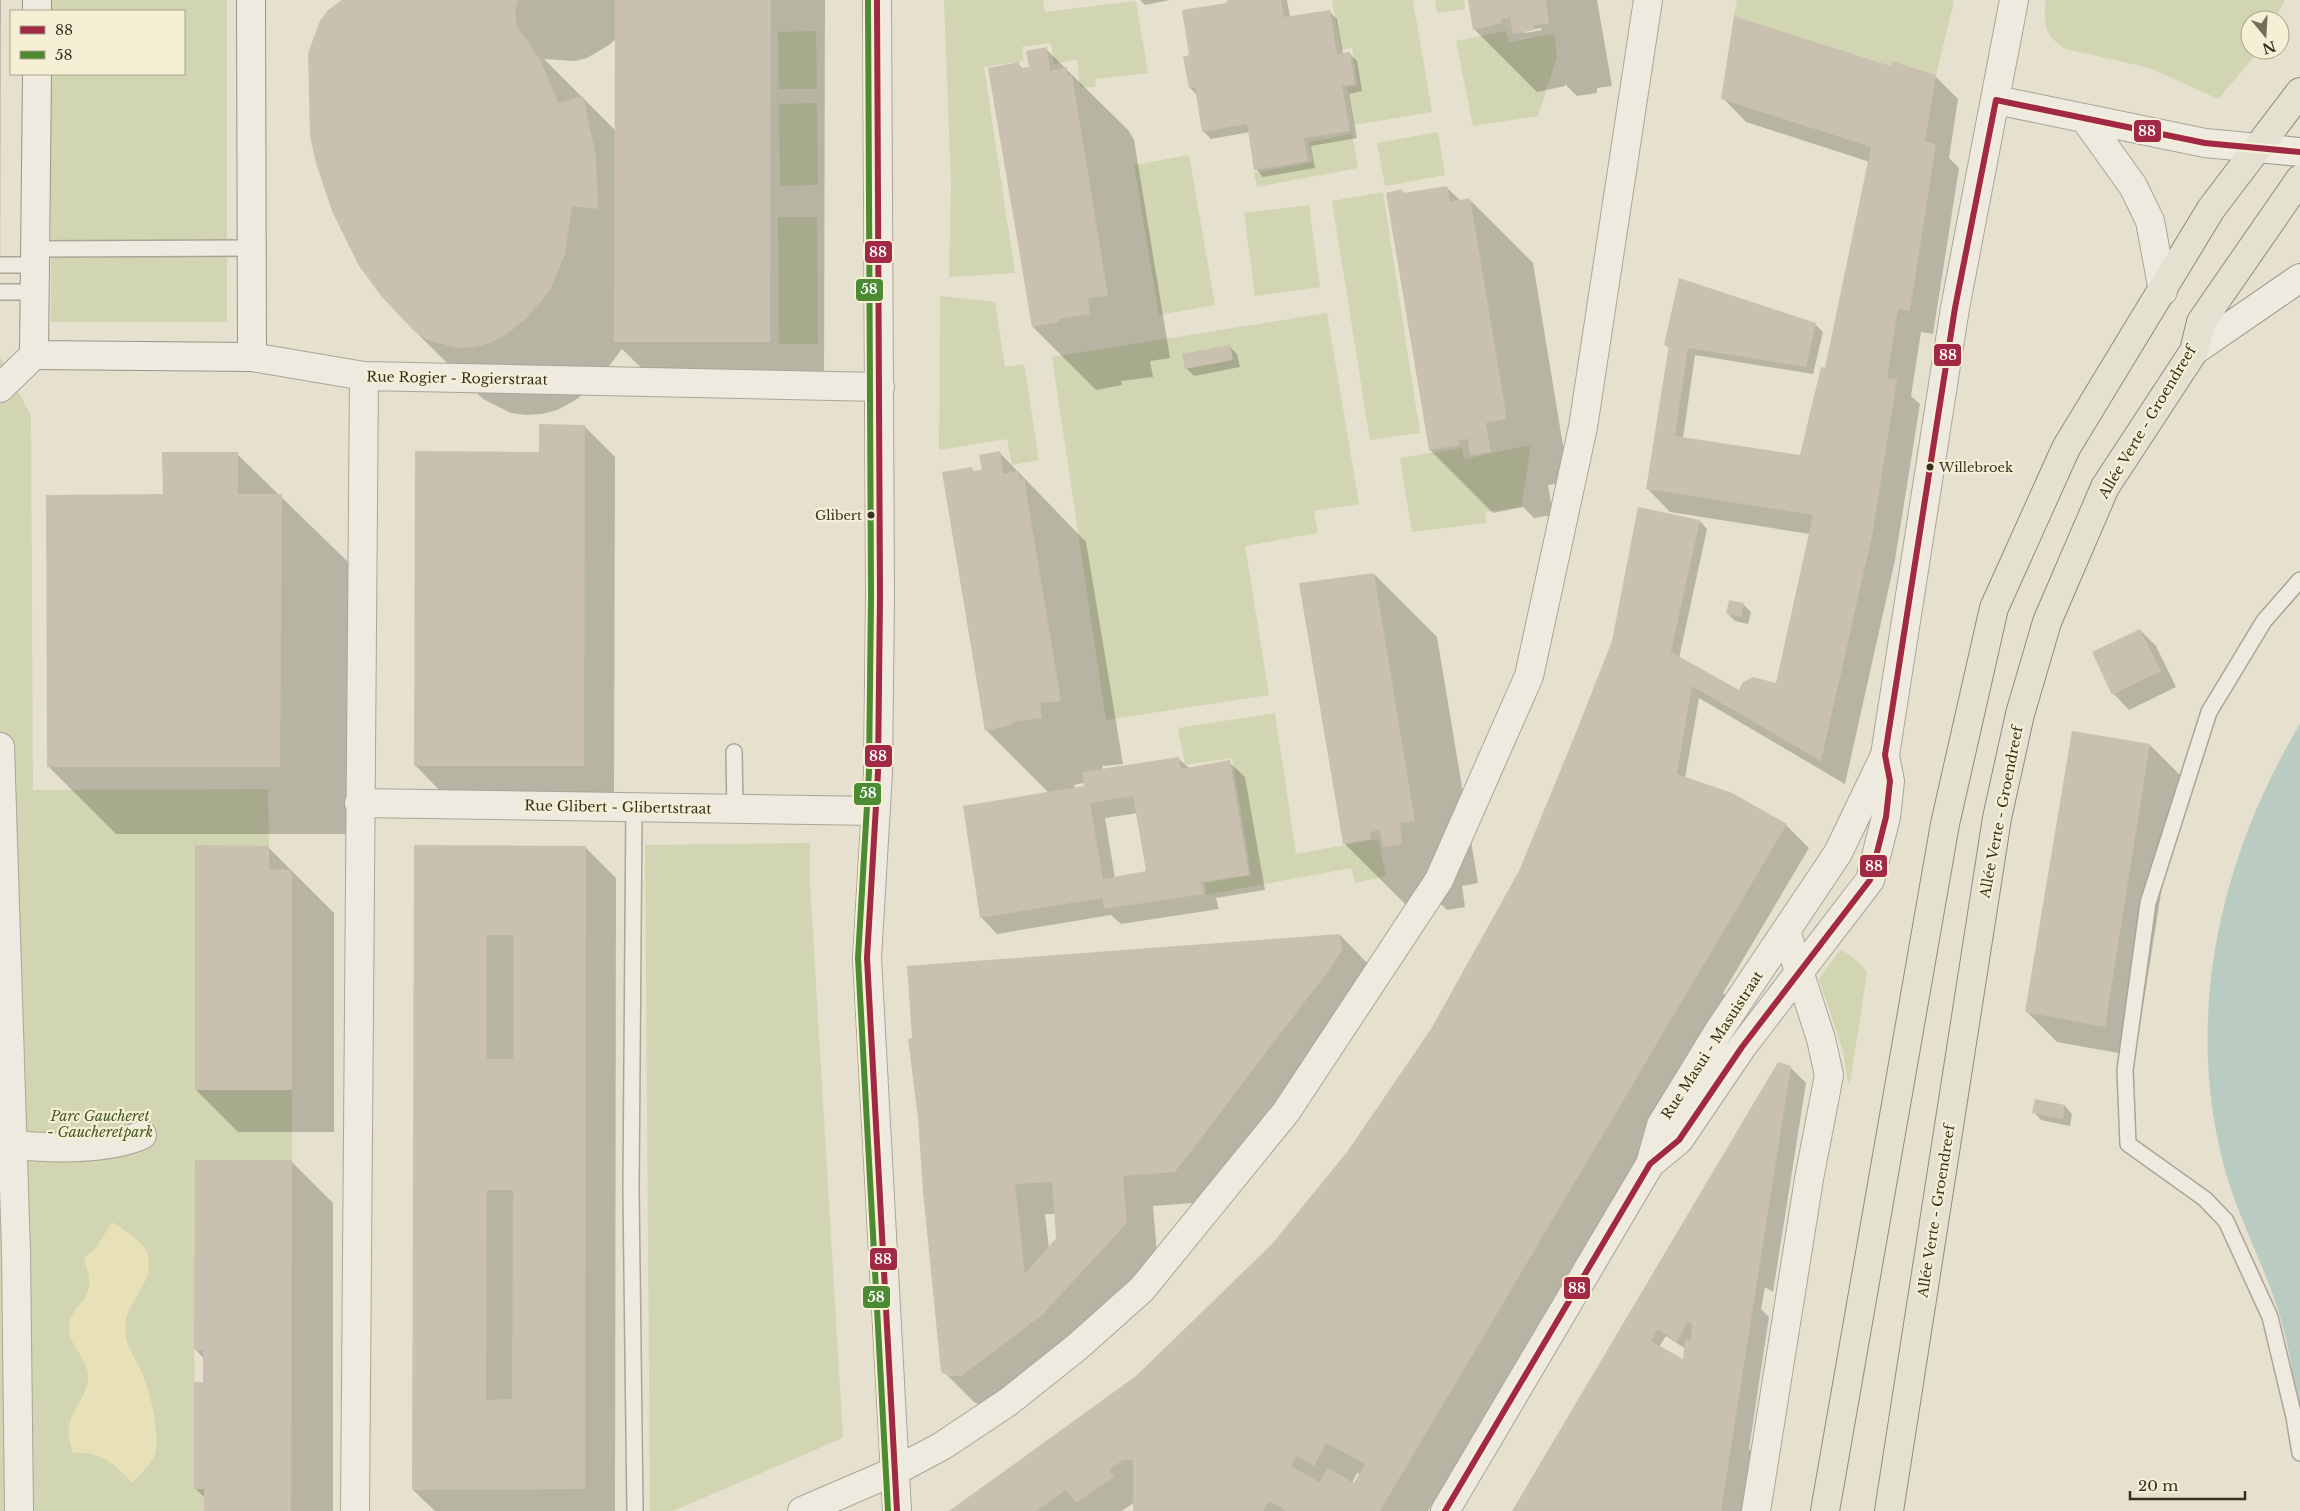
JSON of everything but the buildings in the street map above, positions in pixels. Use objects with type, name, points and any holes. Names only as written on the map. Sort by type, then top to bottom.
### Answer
[{"type":"main road","points":[[1825,1511],[1945,824],[1994,608],[2066,448],[2211,209],[2300,92]]},
{"type":"main road","name":"Allée Verte - Groendreef","points":[[1889,1511],[1997,818],[2020,714],[2047,622],[2105,487],[2194,351],[2201,322],[2300,179]]},
{"type":"street","points":[[252,0],[252,357]]},
{"type":"street","points":[[876,0],[880,387],[880,625],[876,811],[867,958],[897,1511]]},
{"type":"street","points":[[802,1511],[895,1471],[942,1446],[1008,1402],[1077,1347],[1142,1288],[1286,1112],[1439,880],[1529,676],[1582,427],[1648,0]]},
{"type":"street","points":[[1756,1511],[1809,1179],[1829,1075],[1821,1039],[1786,931],[1838,853],[1885,755],[1955,308],[2014,0]]},
{"type":"street","points":[[0,388],[34,355],[37,75]]},
{"type":"street","points":[[1996,100],[2206,143],[2300,152]]},
{"type":"street","points":[[2085,118],[2133,186],[2150,221],[2163,291]]},
{"type":"street","points":[[2194,351],[2300,278]]},
{"type":"street","name":"Rue Rogier - Rogierstraat","points":[[34,355],[252,357],[364,376],[880,387]]},
{"type":"street","points":[[355,1511],[364,376]]},
{"type":"street","points":[[0,747],[12,1494]]},
{"type":"street","points":[[1800,973],[1870,880],[1886,817],[1890,781],[1885,755]]},
{"type":"street","name":"Rue Glibert - Glibertstraat","points":[[360,803],[876,811]]},
{"type":"street","name":"Rue Masui - Masuistraat","points":[[1445,1511],[1650,1164],[1661,1125],[1718,1032],[1786,931]]},
{"type":"street","name":"Rue Masui - Masuistraat","points":[[1650,1164],[1679,1140],[1742,1047],[1800,973]]},
{"type":"street","points":[[7,1145],[105,1144],[128,1141],[142,1135]]},
{"type":"lane","points":[[0,265],[36,257],[252,248]]},
{"type":"lane","points":[[0,292],[35,292]]},
{"type":"lane","points":[[2300,580],[2264,621],[2209,712],[2148,903],[2125,1070],[2128,1144],[2205,1199],[2226,1221],[2272,1326],[2294,1417],[2300,1453]]},
{"type":"lane","points":[[734,752],[735,809]]},
{"type":"lane","points":[[634,808],[631,1190],[635,1511]]},
{"type":"green space","points":[[50,0],[227,0],[227,322],[51,322],[50,75],[185,75],[185,10],[50,10]]},
{"type":"green space","points":[[944,0],[1043,0],[1045,12],[1136,1],[1148,73],[1095,79],[1096,87],[1080,87],[1077,59],[1054,64],[1051,43],[1022,47],[1024,61],[984,67],[1015,273],[949,277],[951,184]]},
{"type":"green space","points":[[1332,0],[1413,0],[1432,112],[1354,125],[1347,87],[1358,86],[1352,48],[1341,50]]},
{"type":"green space","points":[[1435,0],[1464,0],[1465,9],[1437,13]]},
{"type":"green space","points":[[1737,0],[1954,1],[1936,75],[1892,61],[1891,66],[1734,16]]},
{"type":"green space","points":[[2046,0],[2285,0],[2280,10],[2240,10],[2240,60],[2251,60],[2218,99],[2150,68],[2066,49],[2049,34],[2045,23]]},
{"type":"green space","points":[[816,31],[817,89],[779,89],[778,32]]},
{"type":"green space","points":[[1506,31],[1509,42],[1554,34],[1557,57],[1538,116],[1473,126],[1456,41]]},
{"type":"green space","points":[[817,103],[818,185],[780,186],[779,104]]},
{"type":"green space","points":[[1438,132],[1445,175],[1385,186],[1377,143]]},
{"type":"green space","points":[[1352,134],[1358,168],[1257,187],[1254,173],[1313,162],[1309,142]]},
{"type":"green space","points":[[1189,155],[1215,305],[1159,315],[1134,165]]},
{"type":"green space","points":[[1383,192],[1420,433],[1370,440],[1332,201]]},
{"type":"green space","points":[[1309,205],[1320,287],[1255,296],[1244,213]]},
{"type":"green space","points":[[778,217],[817,217],[818,344],[779,344]]},
{"type":"green space","points":[[940,296],[995,302],[1005,367],[1024,364],[1039,460],[1012,465],[1007,439],[939,450]]},
{"type":"green space","points":[[1327,313],[1359,504],[1314,511],[1318,533],[1245,546],[1269,695],[1106,720],[1052,357]]},
{"type":"green space","name":"Parc Gaucheret - Gaucheretpark","points":[[0,357],[31,416],[33,790],[268,789],[269,846],[195,846],[195,1090],[292,1090],[292,1160],[195,1160],[194,1488],[204,1489],[204,1511],[0,1511]]},
{"type":"green space","points":[[1531,445],[1521,507],[1485,512],[1487,523],[1412,532],[1400,458],[1462,448],[1464,459]]},
{"type":"green space","points":[[1275,713],[1296,854],[1378,839],[1386,876],[1355,883],[1351,868],[1206,895],[1205,883],[1251,875],[1232,758],[1185,765],[1178,728]]},
{"type":"green space","points":[[810,843],[810,883],[843,1438],[673,1511],[650,1511],[645,845]]},
{"type":"green space","points":[[1841,949],[1861,964],[1867,973],[1850,1083],[1848,1084],[1843,1051],[1819,979]]},
{"type":"sand","points":[[112,1222],[133,1236],[142,1245],[148,1255],[149,1265],[148,1274],[130,1308],[125,1333],[128,1345],[143,1375],[149,1393],[157,1440],[154,1457],[132,1483],[113,1464],[99,1456],[73,1453],[68,1432],[73,1414],[83,1396],[88,1377],[85,1364],[72,1341],[69,1328],[74,1311],[88,1292],[88,1272],[83,1258],[96,1248]]},
{"type":"shaded area","points":[[2300,724],[2300,1416],[2288,1349],[2277,1307],[2238,1210],[2225,1170],[2213,1113],[2208,1055],[2209,997],[2217,940],[2230,883],[2249,828],[2272,775]]},
{"type":"transit line","name":"58","points":[[868,0],[871,596],[869,772],[858,958],[888,1511]]},
{"type":"transit line","name":"88","points":[[877,0],[880,596],[878,772],[867,958],[897,1511]]},
{"type":"transit line","name":"88","points":[[1996,100],[2205,143],[2300,152]]},
{"type":"transit line","name":"88","points":[[1445,1511],[1650,1164],[1679,1140],[1742,1047],[1870,880],[1886,817],[1890,781],[1885,755],[1955,308],[1996,100]]},
{"type":"place","name":"Willebroek","points":[[1930,467]]},
{"type":"place","name":"Glibert","points":[[871,515]]}]
